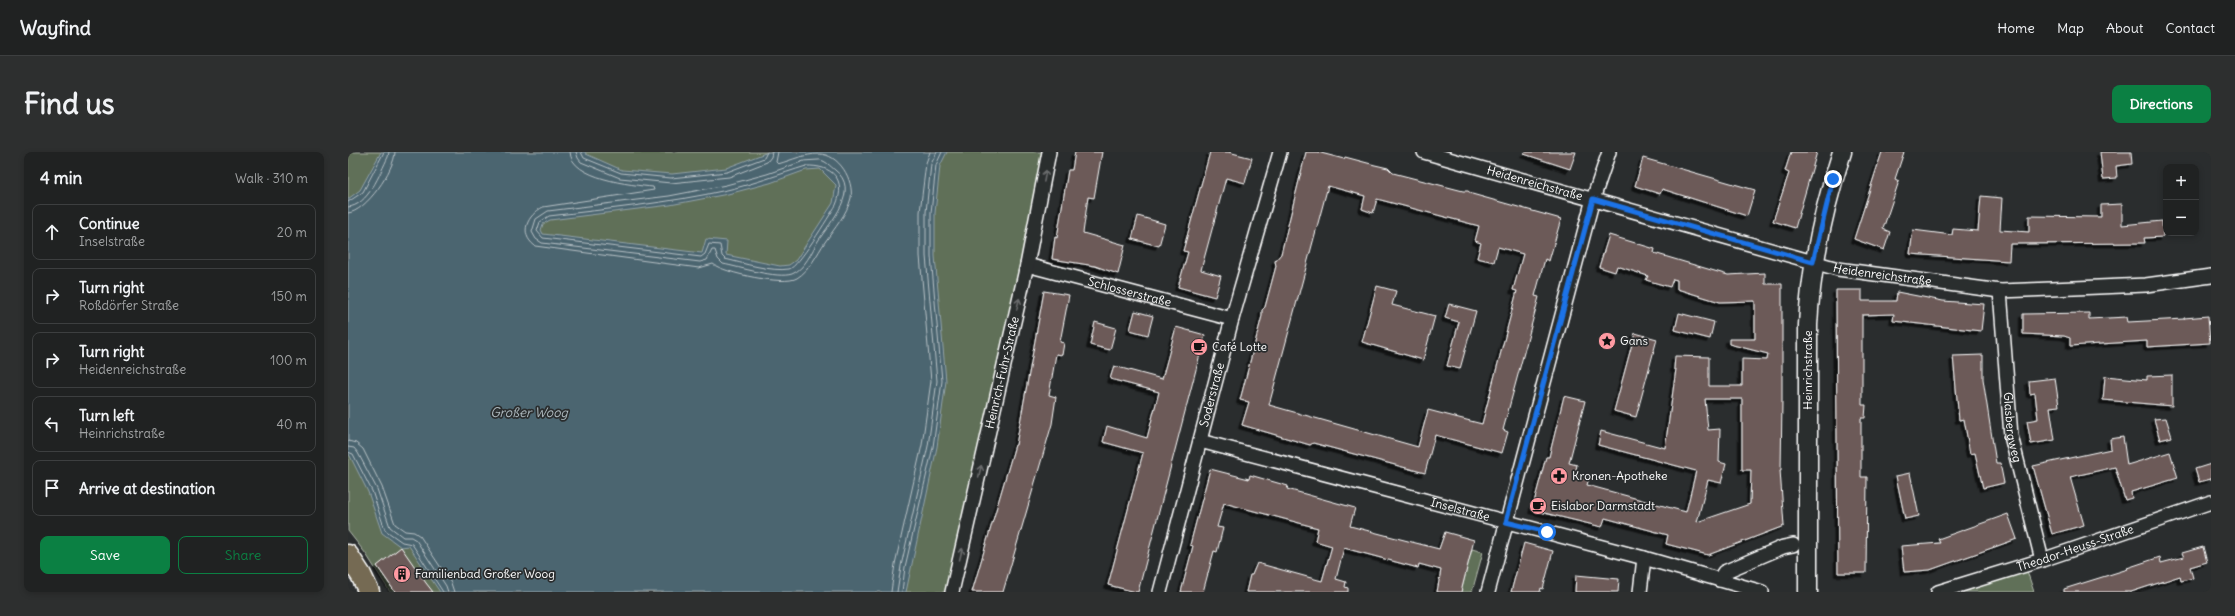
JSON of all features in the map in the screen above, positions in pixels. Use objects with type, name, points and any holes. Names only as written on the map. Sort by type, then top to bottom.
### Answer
[{"type":"main road","name":"Heinrichstraße","points":[[1808,592],[1808,325],[1813,262],[1833,179],[1842,152]]},
{"type":"main road","points":[[348,555],[362,575],[369,592]]},
{"type":"street","name":"Heinrich-Fuhr-Straße","points":[[952,592],[1027,264],[1050,152]]},
{"type":"street","name":"Soderstraße","points":[[1160,592],[1232,319],[1280,152]]},
{"type":"street","name":"Heidenreichstraße","points":[[1424,152],[1813,262],[1871,274],[2000,291],[2146,285],[2211,276]]},
{"type":"street","points":[[1488,592],[1593,199],[1609,152]]},
{"type":"street","name":"Schlosserstraße","points":[[1027,264],[1232,319]]},
{"type":"street","name":"Glasbergweg","points":[[2000,291],[2011,436],[2042,560]]},
{"type":"street","name":"Inselstraße","points":[[1200,441],[1644,558],[1762,592]]},
{"type":"street","name":"Theodor-Heuss-Straße","points":[[1938,592],[2042,560],[2211,502]]},
{"type":"street","points":[[1719,580],[1724,572],[1783,547],[1793,545]]},
{"type":"street","points":[[1640,592],[1644,558]]},
{"type":"green space","name":"Großer Woog","points":[[348,152],[1044,152],[1024,270],[948,592],[390,592],[366,554],[348,531]]},
{"type":"green space","points":[[1472,549],[1483,552],[1472,592],[1461,592]]},
{"type":"green space","points":[[2027,571],[2034,592],[1963,592]]},
{"type":"water","name":"Großer Woog","points":[[381,152],[585,152],[586,154],[622,170],[672,174],[726,168],[768,152],[947,152],[940,166],[935,213],[935,256],[946,381],[937,447],[906,592],[440,592],[409,546],[401,547],[382,533],[368,492],[348,452],[348,199],[360,190]],"holes":[[[820,169],[836,185],[833,203],[796,260],[789,265],[780,266],[726,255],[727,241],[706,239],[702,253],[543,234],[541,230],[543,224],[550,220],[670,205],[728,194],[770,183],[806,170]]]},
{"type":"building","points":[[1075,152],[1102,152],[1094,198],[1088,197],[1083,233],[1125,245],[1118,274],[1095,266],[1052,259],[1055,237],[1057,238],[1068,170],[1072,170]]},
{"type":"building","points":[[1210,152],[1228,152],[1252,158],[1245,183],[1226,178],[1201,270],[1221,276],[1215,297],[1178,287],[1188,252],[1183,251]]},
{"type":"building","points":[[1306,152],[1317,152],[1344,159],[1345,157],[1388,168],[1393,173],[1468,191],[1472,194],[1561,219],[1549,261],[1545,259],[1535,296],[1539,297],[1503,430],[1508,432],[1502,453],[1435,435],[1425,473],[1313,443],[1310,445],[1242,425],[1249,402],[1240,400],[1262,316],[1262,310],[1265,307],[1276,266],[1275,261],[1281,254]],"holes":[[[1328,186],[1365,196],[1362,209],[1373,213],[1377,199],[1479,226],[1475,241],[1481,243],[1477,258],[1494,262],[1498,247],[1523,254],[1513,290],[1517,291],[1482,424],[1428,410],[1418,447],[1269,405]]]},
{"type":"building","points":[[1525,152],[1576,152],[1570,169],[1524,154]]},
{"type":"building","points":[[1791,152],[1817,152],[1795,228],[1773,221],[1789,173],[1785,171]]},
{"type":"building","points":[[1882,152],[1904,152],[1895,179],[1899,181],[1883,229],[1890,232],[1884,250],[1854,239]]},
{"type":"building","points":[[2100,152],[2131,152],[2132,164],[2116,166],[2117,178],[2103,179]]},
{"type":"building","points":[[1643,158],[1755,190],[1747,216],[1662,189],[1660,194],[1635,186]]},
{"type":"building","points":[[1981,196],[2002,198],[2000,230],[2029,232],[2029,216],[2101,217],[2101,205],[2122,204],[2122,225],[2162,221],[2163,237],[2144,238],[2145,243],[2010,244],[2009,261],[1910,254],[1913,230],[1952,235],[1953,229],[1978,231]]},
{"type":"building","points":[[1138,216],[1165,224],[1159,246],[1132,239]]},
{"type":"building","points":[[1609,235],[1655,249],[1654,253],[1728,275],[1765,273],[1765,284],[1782,284],[1782,401],[1780,470],[1784,526],[1708,555],[1666,544],[1668,535],[1605,518],[1602,527],[1532,510],[1546,457],[1549,457],[1564,396],[1585,401],[1569,463],[1577,465],[1575,474],[1589,478],[1587,485],[1686,512],[1696,471],[1598,445],[1601,431],[1665,448],[1676,369],[1674,369],[1675,356],[1709,357],[1709,386],[1742,386],[1742,359],[1767,360],[1768,354],[1729,344],[1729,339],[1755,339],[1755,301],[1720,302],[1677,289],[1677,280],[1673,279],[1670,287],[1646,280],[1648,276],[1617,266],[1615,272],[1599,267]],"holes":[[[1705,399],[1742,399],[1742,470],[1751,470],[1750,504],[1697,522],[1708,480],[1721,483],[1726,464],[1719,462],[1720,429],[1708,430]]]},
{"type":"building","points":[[1377,286],[1396,291],[1392,305],[1435,316],[1423,360],[1362,342]]},
{"type":"building","points":[[1836,290],[1862,290],[1862,301],[1896,301],[1897,292],[1943,301],[1984,304],[1981,331],[1893,321],[1894,314],[1862,315],[1862,405],[1866,405],[1865,418],[1861,418],[1861,477],[1867,477],[1866,573],[1838,573]]},
{"type":"building","points":[[1044,291],[1069,295],[1060,342],[1064,343],[1062,355],[1056,354],[1049,395],[1056,397],[1052,424],[1003,592],[972,592],[1016,445]]},
{"type":"building","points":[[1449,304],[1476,311],[1460,369],[1447,366],[1459,322],[1445,318]]},
{"type":"building","points":[[1135,311],[1153,316],[1148,335],[1130,330]]},
{"type":"building","points":[[1679,313],[1714,322],[1710,339],[1675,330]]},
{"type":"building","points":[[2089,313],[2089,319],[2127,317],[2128,322],[2208,316],[2210,343],[2147,347],[2147,341],[2070,346],[2070,338],[2064,336],[2023,334],[2023,314]]},
{"type":"building","points":[[1095,322],[1116,328],[1110,350],[1090,345]]},
{"type":"building","points":[[1176,327],[1205,335],[1138,592],[1136,592],[1108,585],[1143,453],[1103,442],[1107,426],[1147,438],[1159,392],[1110,379],[1114,366],[1162,379]]},
{"type":"building","points":[[1635,333],[1657,339],[1636,417],[1614,411]]},
{"type":"building","points":[[1983,355],[1983,379],[1996,463],[2000,463],[2004,483],[1983,488],[1975,453],[1970,454],[1964,419],[1959,420],[1953,356]]},
{"type":"building","points":[[2172,375],[2172,406],[2103,400],[2105,376],[2147,380],[2147,376]]},
{"type":"building","points":[[2055,378],[2059,406],[2050,407],[2055,440],[2031,444],[2027,421],[2038,419],[2035,393],[2030,394],[2029,381]]},
{"type":"building","points":[[2166,418],[2172,437],[2160,440],[2154,419]]},
{"type":"building","points":[[2123,437],[2127,465],[2170,452],[2178,478],[2131,492],[2132,498],[2125,500],[2115,467],[2070,477],[2084,525],[2052,534],[2033,466],[2111,449],[2110,439]]},
{"type":"building","points":[[2211,464],[2211,479],[2199,482],[2195,469]]},
{"type":"building","points":[[1210,469],[1249,479],[1250,475],[1288,486],[1287,489],[1355,508],[1350,526],[1439,549],[1445,532],[1474,540],[1461,592],[1437,592],[1441,570],[1419,564],[1418,568],[1344,548],[1336,579],[1346,582],[1345,587],[1348,588],[1348,592],[1246,592],[1250,575],[1252,575],[1257,563],[1322,581],[1332,546],[1315,541],[1318,528],[1224,503],[1217,527],[1223,528],[1217,552],[1214,551],[1203,592],[1181,592],[1193,546],[1190,545]]},
{"type":"building","points":[[1910,473],[1919,516],[1905,519],[1896,476]]},
{"type":"building","points":[[2008,514],[2017,539],[1930,570],[1904,572],[1901,546],[1940,543],[1938,539]]},
{"type":"building","points":[[1524,543],[1553,551],[1543,589],[1541,588],[1540,592],[1511,592]]},
{"type":"building","name":"Familienbad Großer Woog","points":[[401,547],[433,592],[395,592],[377,566]]},
{"type":"building","points":[[2203,547],[2207,562],[2190,567],[2193,578],[2181,581],[2180,576],[2131,592],[2064,592],[2064,589],[2128,569],[2127,568],[2160,557],[2161,563],[2184,557],[2182,553]]},
{"type":"building","points":[[1576,575],[1619,579],[1618,592],[1575,592]]},
{"type":"place","name":"Gans","points":[[1607,341]]},
{"type":"place","name":"Café Lotte","points":[[1199,347]]},
{"type":"place","name":"Kronen-Apotheke","points":[[1559,476]]},
{"type":"place","name":"Eislabor Darmstadt","points":[[1538,506]]},
{"type":"place","name":"Familienbad Großer Woog","points":[[402,574]]},
{"type":"route","points":[[1547,532],[1506,522],[1533,429],[1593,199],[1813,262],[1833,179]]}]
